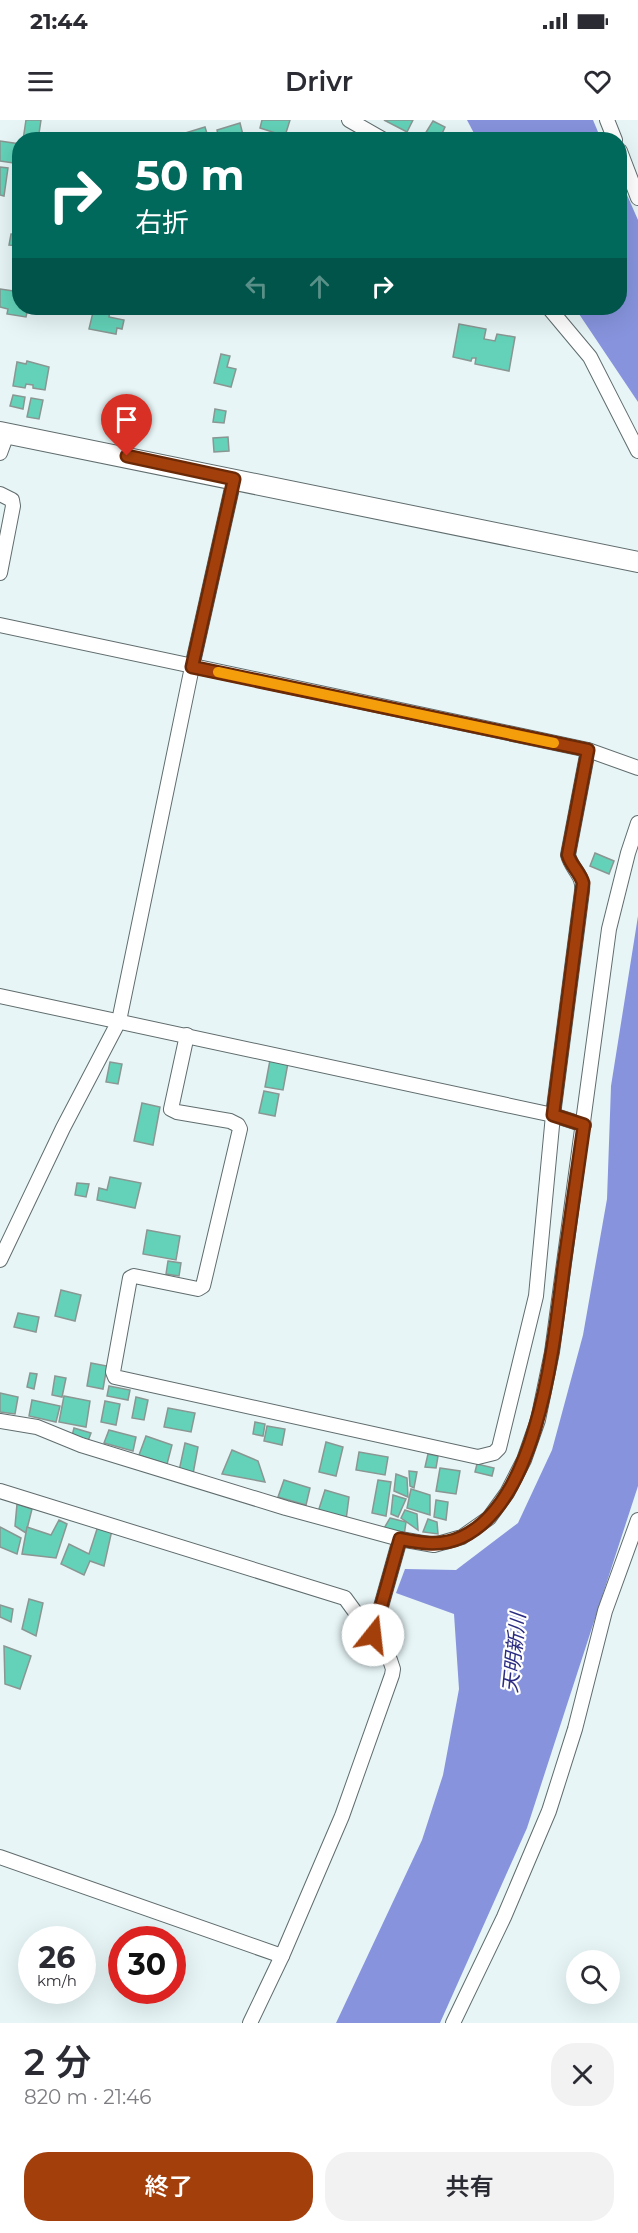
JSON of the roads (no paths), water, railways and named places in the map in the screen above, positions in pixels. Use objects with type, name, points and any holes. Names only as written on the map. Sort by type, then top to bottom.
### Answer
[{"type":"street","points":[[349,120],[370,132]]},
{"type":"street","points":[[627,169],[638,198]]},
{"type":"street","points":[[555,315],[590,357],[638,451]]},
{"type":"street","points":[[0,453],[4,433],[638,562]]},
{"type":"street","points":[[0,1260],[63,1128],[119,1021],[192,667],[234,479]]},
{"type":"street","points":[[0,494],[13,502],[0,573]]},
{"type":"street","points":[[0,625],[588,750],[638,768]]},
{"type":"street","points":[[188,1035],[171,1109],[230,1121],[238,1125],[240,1129],[203,1286],[198,1289],[134,1276],[130,1278],[113,1372],[115,1377],[120,1380],[283,1413],[478,1457],[494,1454],[499,1448],[536,1296],[553,1115],[583,883],[581,875],[569,860],[568,855],[588,750]]},
{"type":"street","points":[[0,1421],[38,1427],[127,1459],[286,1508],[400,1539],[434,1545],[462,1537],[489,1518],[507,1493],[524,1460],[538,1420],[552,1352],[609,929],[638,822]]},
{"type":"street","points":[[0,996],[553,1115],[584,1125]]},
{"type":"street","points":[[0,1491],[345,1598],[390,1660],[392,1675],[342,1816],[282,1956],[250,2023]]},
{"type":"street","points":[[453,2023],[504,1917],[549,1811],[575,1729],[605,1611],[638,1520]]},
{"type":"street","points":[[373,1635],[400,1539]]},
{"type":"street","points":[[0,1857],[282,1956]]},
{"type":"water","points":[[467,120],[593,120],[598,132],[473,132]]},
{"type":"water","points":[[627,195],[638,220],[638,402],[580,315],[627,315]]},
{"type":"water","name":"天明新川","points":[[638,916],[638,1486],[527,1828],[440,2023],[336,2023],[422,1840],[443,1775],[459,1689],[454,1614],[396,1593],[405,1569],[456,1570],[518,1523],[552,1450],[583,1335],[607,1199],[611,1086]]}]
